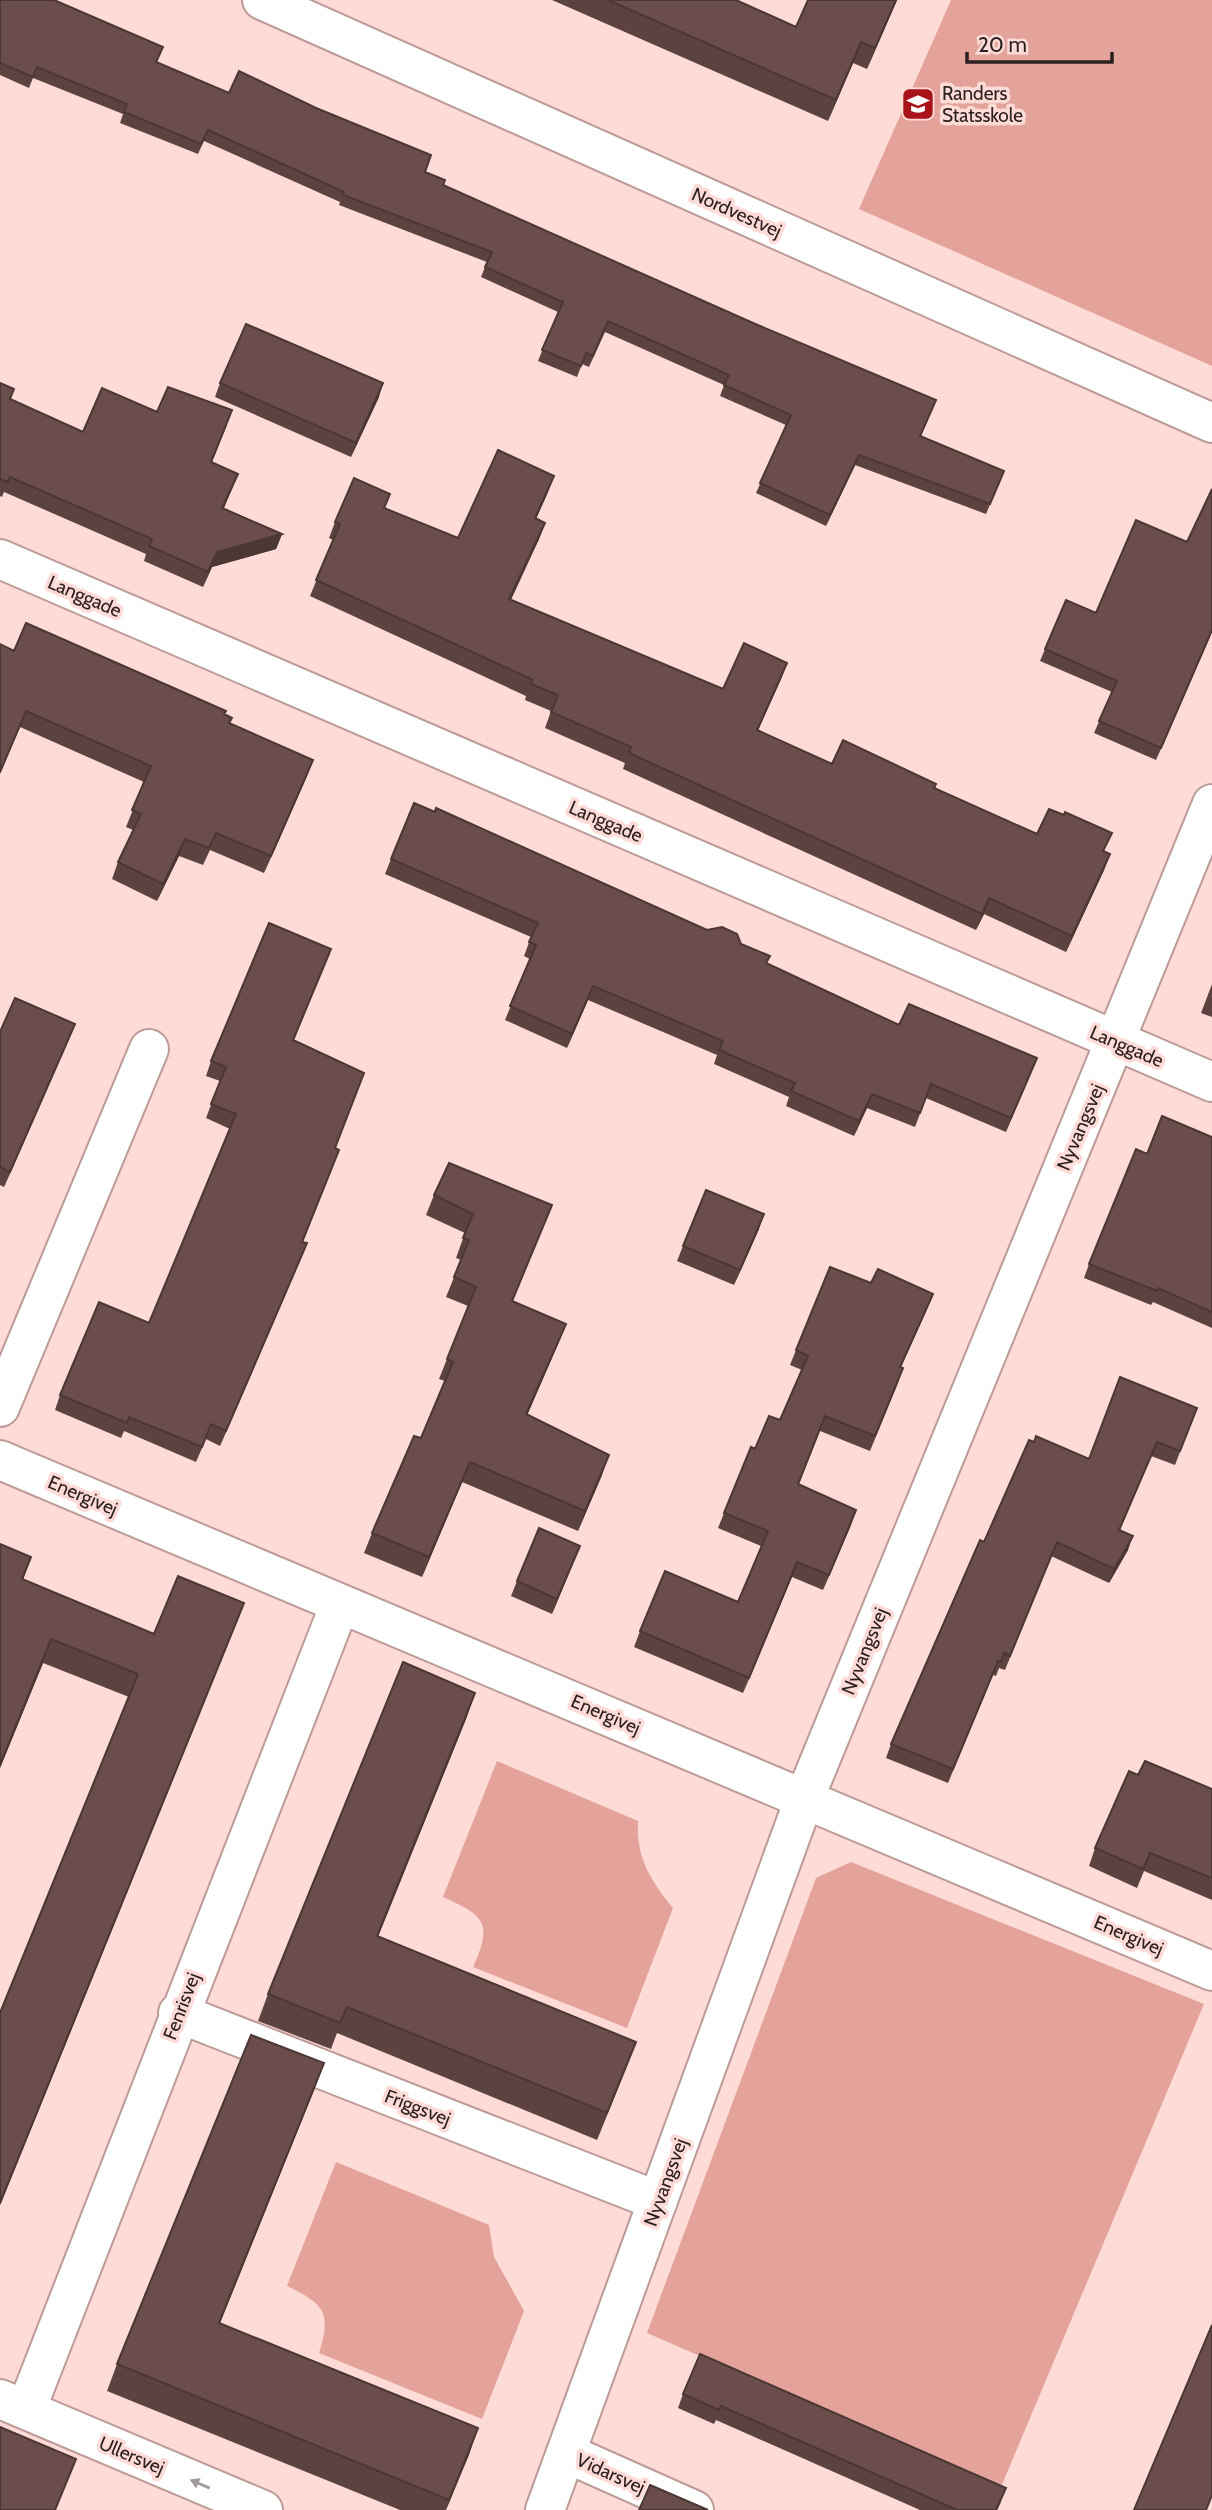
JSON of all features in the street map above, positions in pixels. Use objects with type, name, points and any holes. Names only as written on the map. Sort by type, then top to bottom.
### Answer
[{"type":"street","name":"Nordvestvej","points":[[262,0],[1212,424]]},
{"type":"street","name":"Langgade","points":[[0,559],[1212,1083]]},
{"type":"street","name":"Nyvangsvej","points":[[545,2510],[805,1797],[1212,804]]},
{"type":"street","points":[[0,1407],[149,1049]]},
{"type":"street","name":"Energivej","points":[[0,1460],[805,1797],[1212,1971]]},
{"type":"street","name":"Fenrisvej","points":[[13,2405],[178,2013],[340,1604]]},
{"type":"street","name":"Friggsvej","points":[[178,2013],[658,2201]]},
{"type":"street","name":"Ullersvej","points":[[13,2405],[263,2510]]},
{"type":"street","name":"Vidarsvej","points":[[566,2453],[694,2510]]},
{"type":"shaded area","name":"Randers Statsskole","points":[[951,0],[1212,0],[1212,366],[859,209]]},
{"type":"shaded area","points":[[497,1761],[638,1821],[639,1846],[646,1868],[673,1908],[627,2028],[473,1967],[483,1940],[481,1923],[468,1910],[443,1897]]},
{"type":"shaded area","points":[[851,1862],[1204,2004],[1001,2487],[647,2333],[816,1878]]},
{"type":"shaded area","points":[[336,2162],[489,2225],[494,2257],[524,2311],[482,2419],[319,2353],[325,2328],[322,2311],[309,2298],[287,2286]]},
{"type":"building","points":[[0,0],[54,0],[163,47],[156,62],[229,93],[239,71],[316,108],[431,155],[425,172],[445,180],[443,185],[753,323],[936,400],[920,436],[1004,471],[990,504],[859,455],[830,515],[760,483],[791,415],[724,385],[729,375],[608,321],[593,356],[586,353],[581,366],[542,350],[563,302],[485,267],[492,252],[343,195],[344,192],[208,130],[201,144],[124,112],[127,104],[37,67],[33,77],[0,63]]},
{"type":"building","points":[[608,0],[736,0],[796,27],[808,0],[896,0],[875,48],[861,42],[836,100]]},
{"type":"building","points":[[246,324],[383,383],[356,443],[220,383]]},
{"type":"building","points":[[0,383],[14,389],[10,399],[83,432],[102,388],[157,412],[168,387],[232,410],[211,462],[238,474],[222,508],[282,534],[217,552],[208,572],[149,546],[152,539],[10,477],[8,482],[0,479]]},
{"type":"building","points":[[498,450],[554,476],[535,518],[545,523],[509,599],[723,689],[744,643],[787,663],[757,730],[832,764],[843,740],[936,784],[934,788],[1037,834],[1049,809],[1064,815],[1065,812],[1112,833],[1103,851],[1110,854],[1072,936],[989,898],[982,914],[629,753],[631,747],[551,712],[558,695],[531,684],[533,680],[316,580],[340,524],[335,522],[354,478],[390,494],[384,508],[458,538]]},
{"type":"building","points":[[1212,489],[1212,630],[1161,748],[1099,721],[1117,681],[1045,649],[1066,600],[1096,613],[1136,520],[1187,542]]},
{"type":"building","points":[[26,623],[226,711],[224,714],[232,718],[229,723],[313,760],[271,856],[216,833],[209,848],[185,839],[163,884],[118,862],[141,814],[132,810],[151,766],[26,711],[0,772],[0,644],[14,651]]},
{"type":"building","points":[[414,803],[435,812],[436,808],[707,930],[722,927],[737,934],[741,944],[770,956],[766,963],[899,1025],[909,1004],[1037,1058],[1011,1118],[931,1084],[920,1113],[872,1094],[859,1121],[791,1091],[795,1083],[719,1050],[723,1041],[593,986],[572,1034],[510,1006],[536,945],[529,942],[538,923],[391,859]]},
{"type":"building","points":[[269,923],[331,949],[293,1040],[364,1073],[335,1148],[339,1150],[302,1242],[307,1243],[226,1431],[211,1424],[202,1447],[129,1417],[127,1423],[60,1395],[99,1302],[149,1323],[236,1114],[211,1104],[226,1067],[211,1061]]},
{"type":"building","points":[[15,998],[75,1024],[10,1172],[0,1167],[0,1032]]},
{"type":"building","points":[[1162,1116],[1212,1137],[1212,1312],[1158,1288],[1157,1291],[1089,1264],[1136,1149],[1147,1154]]},
{"type":"building","points":[[449,1163],[552,1205],[512,1301],[566,1324],[526,1414],[609,1455],[585,1511],[470,1462],[429,1557],[372,1533],[414,1436],[421,1438],[453,1362],[447,1359],[476,1287],[454,1277],[469,1240],[463,1238],[473,1214],[434,1195]]},
{"type":"building","points":[[706,1190],[764,1214],[740,1270],[683,1246]]},
{"type":"building","points":[[830,1267],[871,1283],[878,1269],[933,1294],[900,1367],[903,1368],[875,1436],[825,1416],[798,1484],[856,1510],[829,1575],[797,1562],[749,1678],[640,1631],[665,1571],[738,1602],[768,1531],[724,1513],[751,1447],[755,1449],[769,1416],[780,1420],[808,1356],[796,1350]]},
{"type":"building","points":[[1120,1377],[1197,1408],[1180,1451],[1157,1442],[1119,1530],[1133,1536],[1114,1569],[1057,1542],[1010,1656],[1004,1653],[1001,1662],[998,1661],[953,1769],[891,1744],[980,1540],[984,1542],[1029,1440],[1034,1442],[1036,1436],[1089,1459]]},
{"type":"building","points":[[539,1528],[580,1546],[557,1599],[517,1581]]},
{"type":"building","points":[[0,1544],[31,1557],[22,1579],[154,1634],[178,1576],[244,1603],[0,2203],[0,2013],[138,1674],[51,1639],[0,1765]]},
{"type":"building","points":[[403,1662],[475,1693],[377,1936],[636,2042],[607,2113],[347,2007],[340,2023],[268,1994]]},
{"type":"building","points":[[1145,1761],[1212,1789],[1212,1878],[1150,1853],[1143,1869],[1095,1848],[1129,1771],[1138,1775]]},
{"type":"building","points":[[251,2035],[324,2063],[219,2323],[478,2428],[449,2500],[117,2364]]},
{"type":"building","points":[[1212,2325],[1212,2495],[1206,2510],[1134,2510]]},
{"type":"building","points":[[700,2354],[1006,2488],[996,2510],[957,2510],[721,2406],[719,2410],[683,2394]]},
{"type":"building","points":[[0,2427],[76,2459],[55,2510],[0,2510]]},
{"type":"building","points":[[650,2485],[708,2510],[639,2510]]},
{"type":"place","name":"Randers Statsskole","points":[[918,104]]}]
